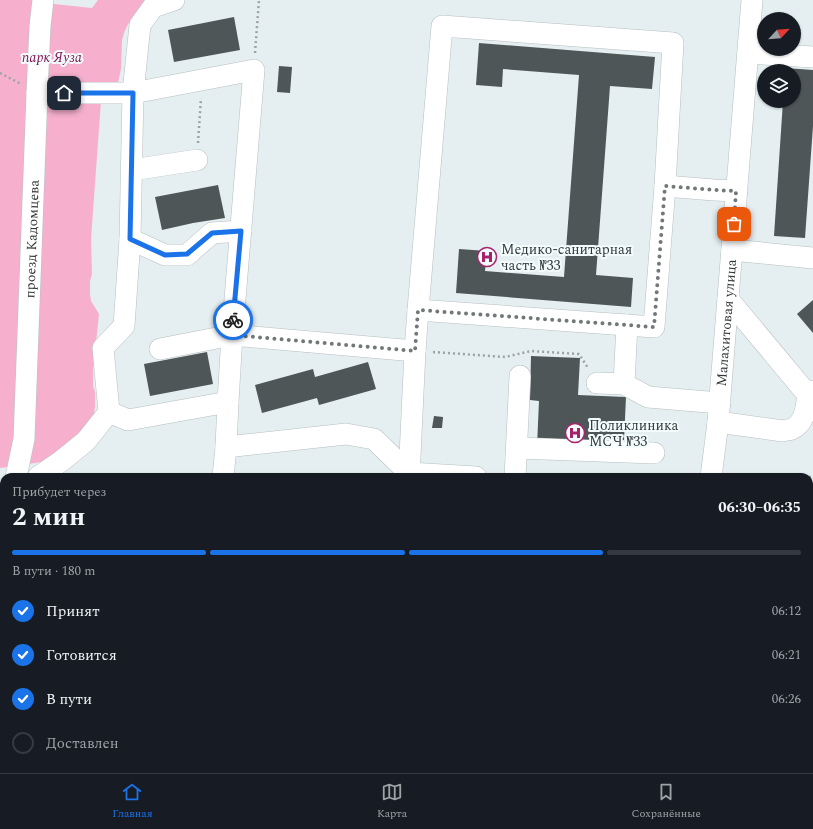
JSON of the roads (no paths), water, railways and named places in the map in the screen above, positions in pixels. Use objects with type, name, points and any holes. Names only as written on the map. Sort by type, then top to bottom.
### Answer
[{"type":"street","name":"проезд Кадомцева","points":[[17,473],[24,439],[37,93],[40,26],[43,0]]},
{"type":"street","points":[[44,473],[86,441],[109,412],[104,348],[124,326],[130,239],[133,93],[140,25],[153,7],[174,0]]},
{"type":"street","name":"Малахитовая улица","points":[[711,473],[719,412],[752,0]]},
{"type":"street","points":[[409,473],[418,310],[442,26],[673,43],[665,186],[654,327],[418,310]]},
{"type":"street","points":[[748,53],[813,57]]},
{"type":"street","points":[[37,93],[133,93],[254,70],[232,335],[226,446],[223,473]]},
{"type":"street","points":[[132,170],[197,160]]},
{"type":"street","points":[[665,186],[736,191]]},
{"type":"street","points":[[130,239],[165,255],[187,254],[212,233],[241,231]]},
{"type":"street","points":[[732,250],[813,258]]},
{"type":"street","points":[[597,383],[624,384],[648,398],[719,412],[782,431],[792,429],[800,423],[804,416],[810,393],[728,299]]},
{"type":"street","points":[[624,384],[627,325]]},
{"type":"street","points":[[160,349],[232,335],[415,351]]},
{"type":"street","points":[[515,473],[520,376]]},
{"type":"street","points":[[109,412],[128,420],[228,402]]},
{"type":"street","points":[[226,446],[346,434],[374,439],[407,473]]},
{"type":"street","points":[[517,448],[654,453]]},
{"type":"place","name":"Медико-санитарная часть №33","points":[[487,257]]},
{"type":"place","name":"Поликлиника МСЧ №33","points":[[575,433]]},
{"type":"park label","name":"парк Яуза","points":[[52,57]]}]
